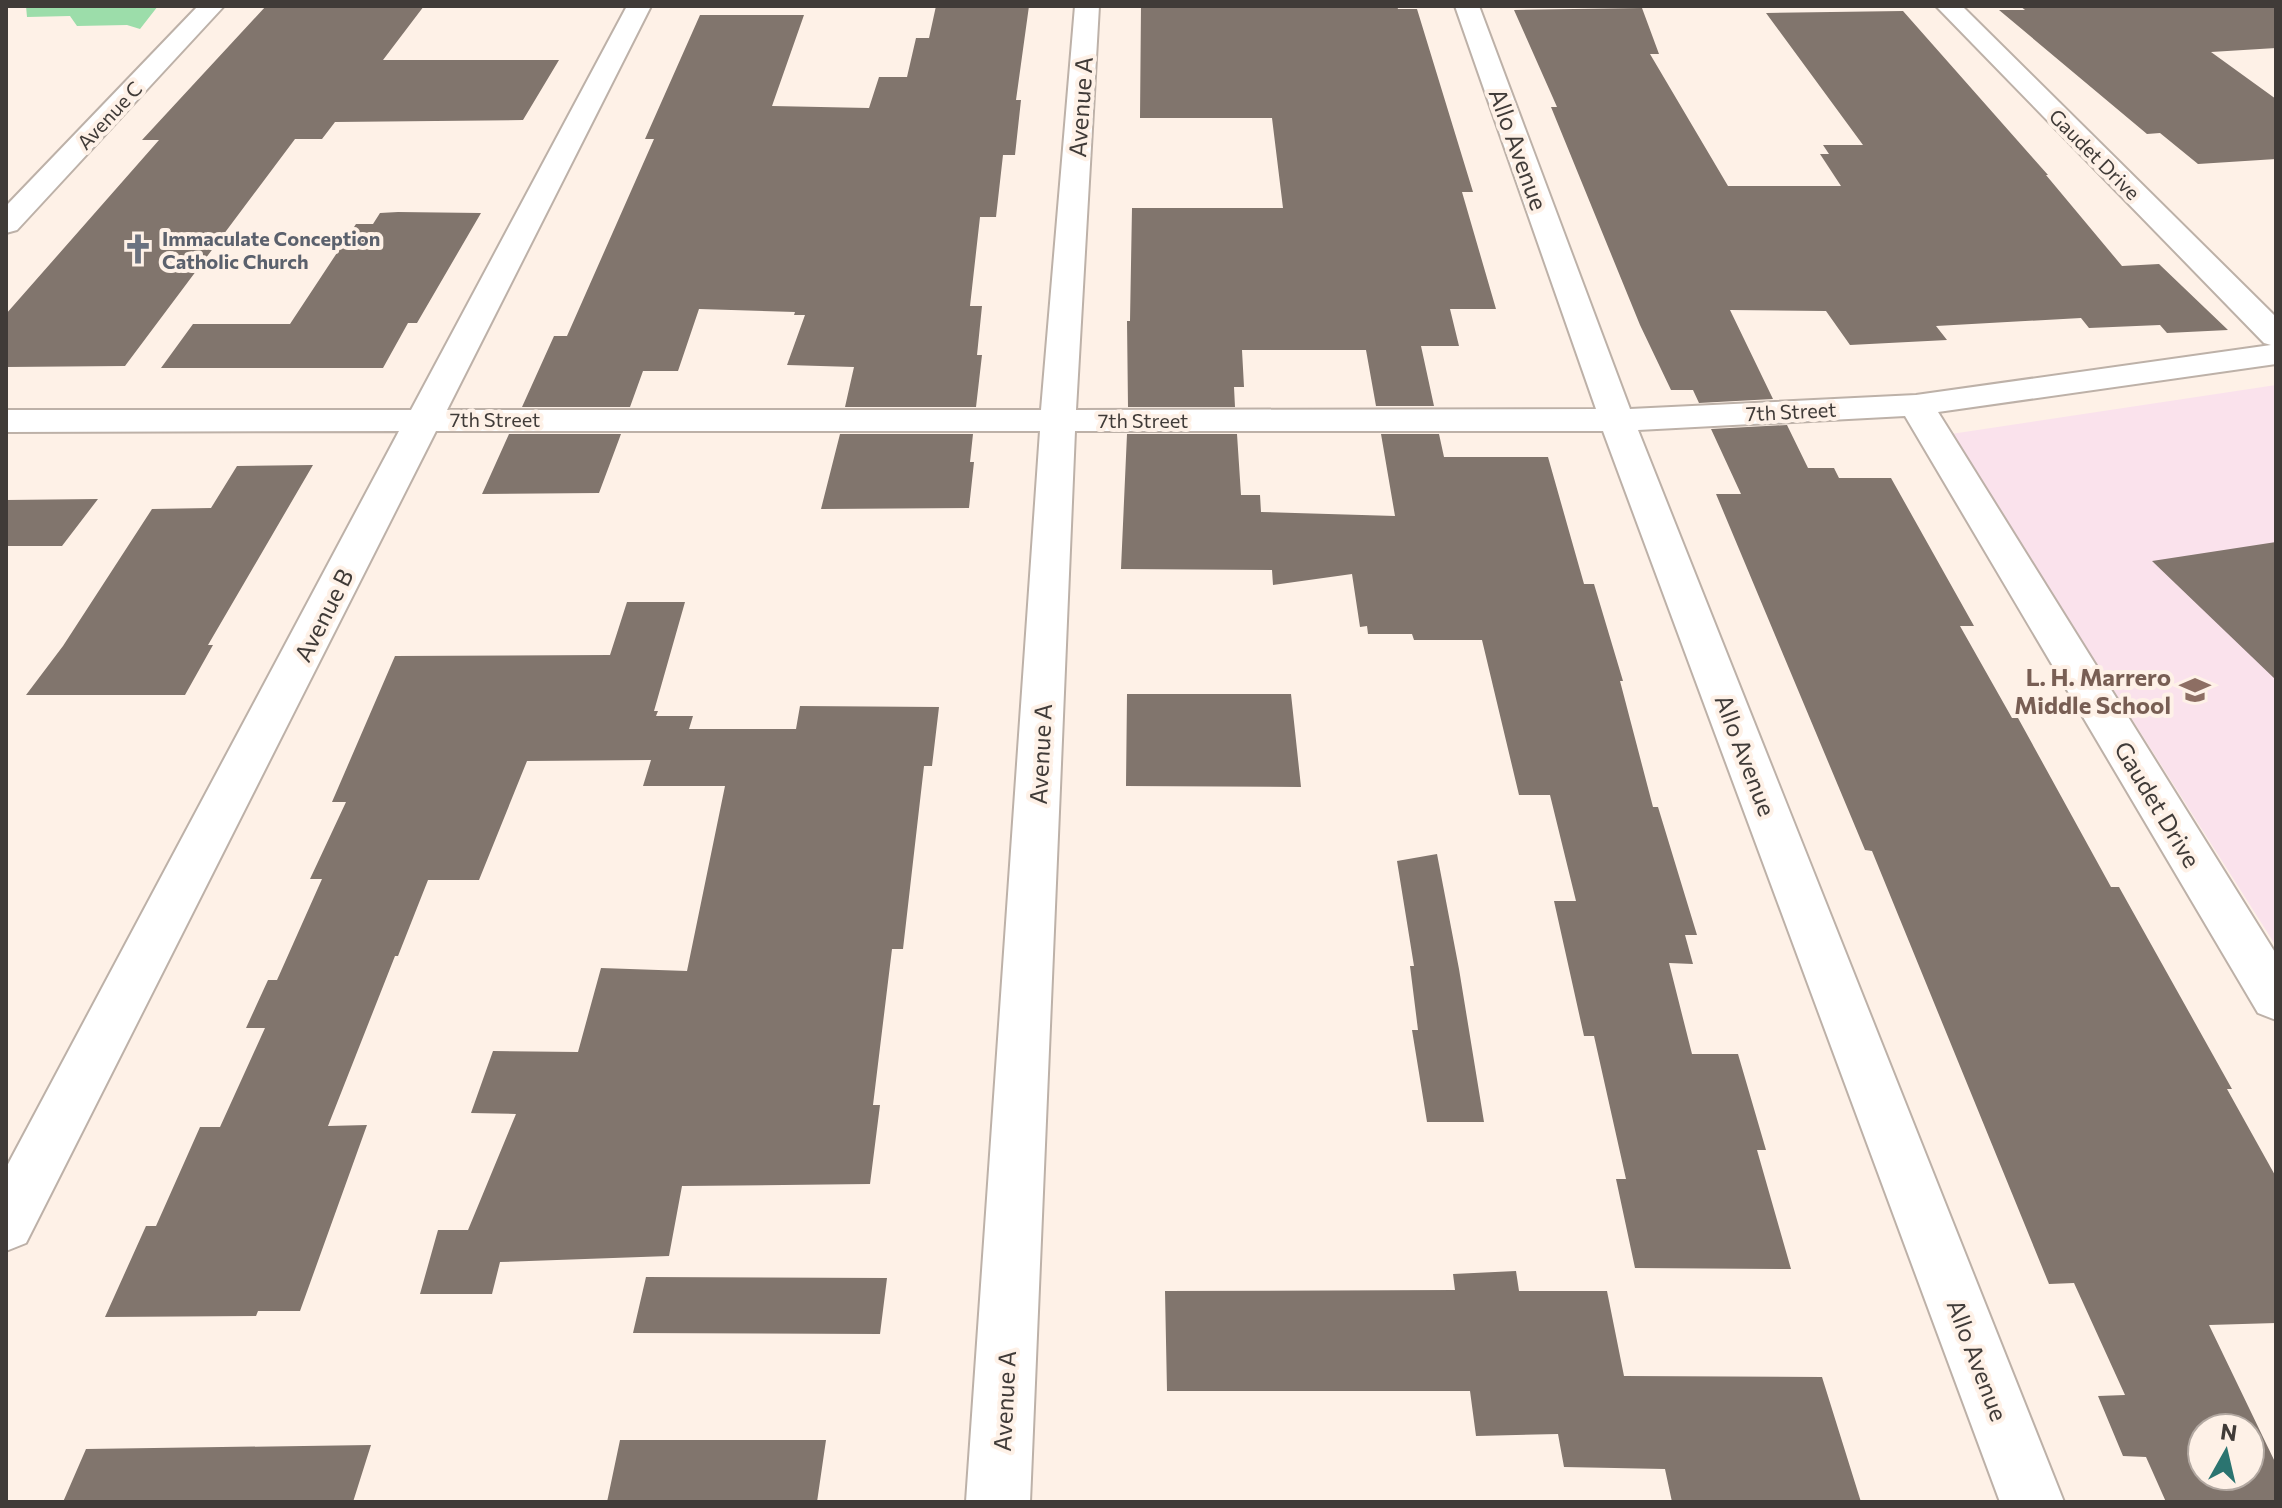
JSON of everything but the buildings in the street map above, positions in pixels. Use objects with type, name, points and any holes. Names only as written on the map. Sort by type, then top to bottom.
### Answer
[{"type":"street","name":"Avenue C","points":[[11,213],[212,6]]},
{"type":"street","name":"Avenue B","points":[[6,1224],[639,6]]},
{"type":"street","name":"Avenue A","points":[[998,1502],[1058,420],[1087,6]]},
{"type":"street","name":"Allo Avenue","points":[[1467,6],[1617,420],[2032,1502]]},
{"type":"street","name":"Gaudet Drive","points":[[1948,6],[2276,336]]},
{"type":"street","name":"7th Street","points":[[6,421],[1617,420],[1916,405],[2276,354]]},
{"type":"street","name":"Gaudet Drive","points":[[1916,405],[2276,998]]},
{"type":"shaded area","name":"L. H. Marrero Middle School","points":[[2276,385],[2276,946],[1951,434]]},
{"type":"green space","points":[[26,6],[158,6],[140,29],[127,25],[77,26],[70,16],[27,17]]},
{"type":"place","name":"Immaculate Conception Catholic Church","points":[[138,249]]},
{"type":"place","name":"L. H. Marrero Middle School","points":[[2195,690]]}]
